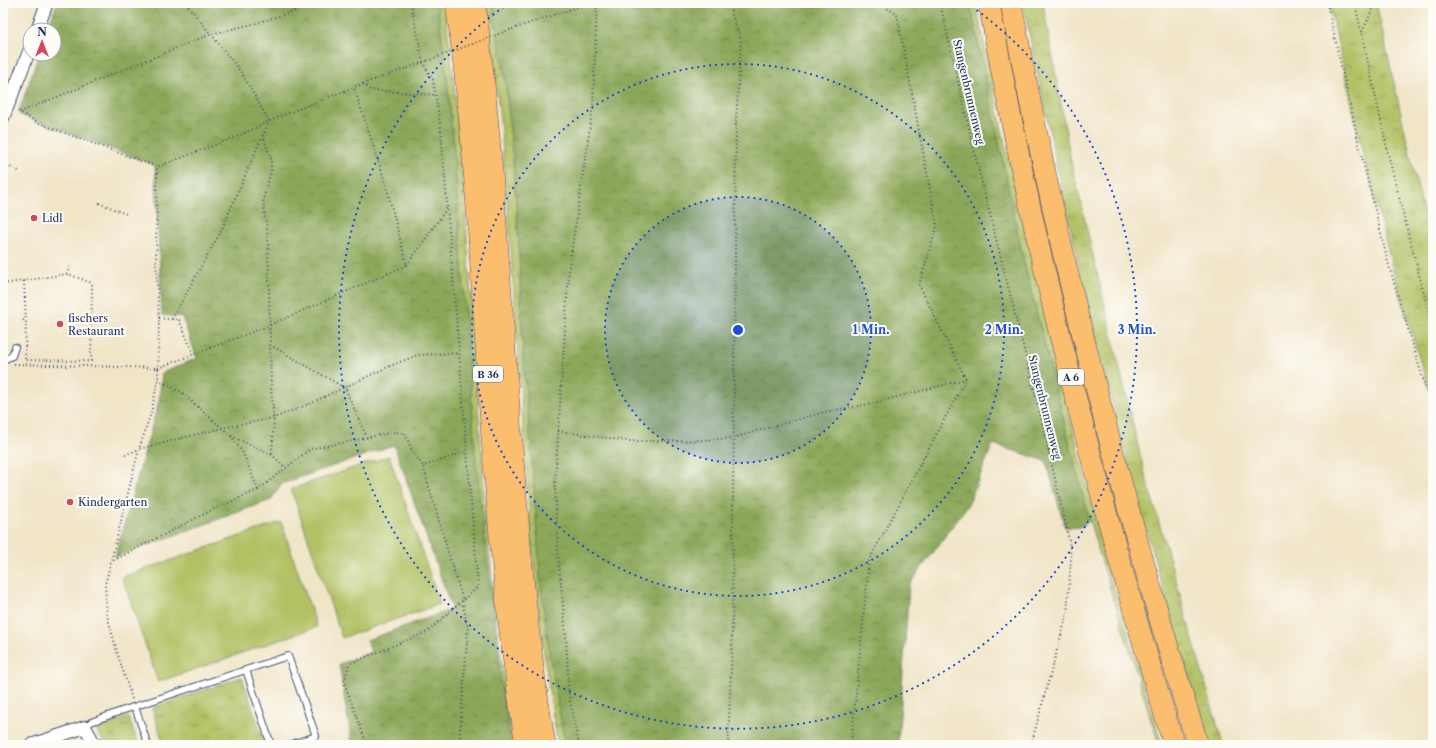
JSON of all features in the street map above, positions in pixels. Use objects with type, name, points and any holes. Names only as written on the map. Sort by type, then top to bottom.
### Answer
[{"type":"highway","name":"B 36","points":[[456,3],[476,203],[497,504],[512,646],[526,745]]},
{"type":"highway","name":"B 36","points":[[475,3],[491,150],[521,553],[531,650],[545,745]]},
{"type":"highway","name":"A 6","points":[[989,3],[1013,127],[1034,223],[1078,408],[1127,587],[1174,745]]},
{"type":"highway","name":"A 6","points":[[1011,3],[1053,206],[1086,347],[1146,573],[1198,745]]},
{"type":"street","points":[[40,22],[47,3]]},
{"type":"street","points":[[3,118],[6,104],[24,62]]},
{"type":"street","points":[[31,745],[85,726],[95,745]]},
{"type":"lane","points":[[3,360],[12,356],[15,347]]},
{"type":"lane","points":[[85,726],[91,722],[288,656],[316,736],[289,745]]},
{"type":"lane","points":[[246,670],[271,745]]},
{"type":"lane","points":[[135,707],[148,745]]},
{"type":"path","points":[[186,3],[241,72],[269,121]]},
{"type":"path","points":[[20,112],[211,34],[257,24],[307,7],[314,3]]},
{"type":"path","points":[[367,745],[344,682],[349,664],[427,632],[478,587],[441,130],[433,80],[423,63],[411,3]]},
{"type":"path","points":[[6,104],[38,123],[157,167],[241,135],[269,121],[354,87],[423,63],[512,29],[590,3]]},
{"type":"path","points":[[579,745],[569,696],[566,637],[558,553],[555,481],[569,268],[593,106],[597,3]]},
{"type":"path","points":[[728,3],[741,40],[736,121],[732,645],[728,745]]},
{"type":"path","points":[[878,3],[897,14],[937,226],[920,285],[966,379]]},
{"type":"path","name":"Stangenbrunnenweg","points":[[940,3],[979,171],[1069,540],[1071,559],[1067,614],[1031,745]]},
{"type":"path","points":[[1327,3],[1358,145],[1389,266],[1433,412]]},
{"type":"path","points":[[1355,3],[1390,162],[1433,329]]},
{"type":"path","points":[[1362,32],[1376,3]]},
{"type":"path","points":[[363,84],[370,90],[435,95]]},
{"type":"path","points":[[354,87],[385,182],[407,265]]},
{"type":"path","points":[[172,319],[221,232],[269,121]]},
{"type":"path","points":[[263,136],[271,158],[271,170],[263,200],[268,238],[271,390],[274,418],[272,455]]},
{"type":"path","points":[[3,164],[19,171]]},
{"type":"path","points":[[135,707],[117,652],[107,615],[105,584],[140,449],[151,413],[158,380],[159,318],[156,261],[157,167]]},
{"type":"path","points":[[99,203],[126,214]]},
{"type":"path","points":[[10,364],[158,368],[270,325],[407,265],[447,207]]},
{"type":"path","points":[[68,274],[70,267]]},
{"type":"path","points":[[3,284],[68,274],[92,283],[92,361],[25,360],[26,321],[24,281]]},
{"type":"path","points":[[159,318],[179,320],[194,355]]},
{"type":"path","points":[[270,345],[345,388],[367,438]]},
{"type":"path","points":[[125,455],[140,449],[222,428],[274,418],[309,404],[390,366],[418,355],[458,353]]},
{"type":"path","points":[[558,431],[628,440],[686,442],[733,438],[824,412],[870,404],[966,379]]},
{"type":"path","points":[[851,745],[869,560],[966,379]]},
{"type":"path","points":[[158,380],[181,392],[230,435],[243,453],[258,490]]},
{"type":"path","points":[[110,562],[214,509],[258,490],[285,467],[310,449],[392,432],[406,433],[413,453],[423,466],[463,600],[468,629],[459,745]]},
{"type":"path","points":[[230,435],[272,455],[285,467]]},
{"type":"path","points":[[423,466],[466,452]]},
{"type":"green space","points":[[57,3],[437,3],[445,60],[453,139],[476,462],[501,684],[511,745],[352,745],[339,664],[371,652],[367,640],[452,609],[394,445],[281,484],[271,500],[115,557],[159,401],[162,373],[197,358],[182,317],[162,315],[155,165],[18,114],[36,62],[62,62],[62,22],[50,22]]},
{"type":"green space","points":[[437,3],[444,3],[455,95],[490,560],[500,653],[514,745],[511,745],[501,684],[476,462],[453,139],[445,60]]},
{"type":"green space","points":[[487,3],[492,3],[505,77],[513,159],[519,249],[523,359],[541,588],[565,745],[558,745],[553,717],[545,662],[530,522],[507,196]]},
{"type":"green space","points":[[492,3],[970,3],[1024,263],[1089,520],[1078,527],[1065,527],[1046,461],[993,444],[968,505],[909,585],[898,745],[565,745],[550,658],[541,588],[523,359],[519,249],[513,159],[505,77]]},
{"type":"green space","points":[[970,3],[976,3],[1003,136],[1051,342],[1106,560],[1162,745],[1159,745],[1089,520],[1024,263]]},
{"type":"green space","points":[[997,3],[1003,3],[1164,666],[1158,666],[1064,318]]},
{"type":"green space","points":[[1023,3],[1043,3],[1071,162],[1143,467],[1223,745],[1209,745],[1153,556],[1122,442],[1070,223]]},
{"type":"green space","points":[[1329,3],[1376,3],[1433,256],[1433,404],[1393,270],[1360,141]]},
{"type":"green space","points":[[389,456],[440,604],[342,638],[291,489]]},
{"type":"green space","points":[[281,522],[317,627],[158,682],[122,577]]},
{"type":"green space","points":[[242,677],[265,745],[164,745],[152,708]]},
{"type":"green space","points":[[128,717],[139,745],[105,745],[96,729]]},
{"type":"place","name":"Lidl","points":[[34,218]]},
{"type":"place","name":"fischers Restaurant","points":[[60,324]]},
{"type":"place","name":"Kindergarten","points":[[70,502]]}]
